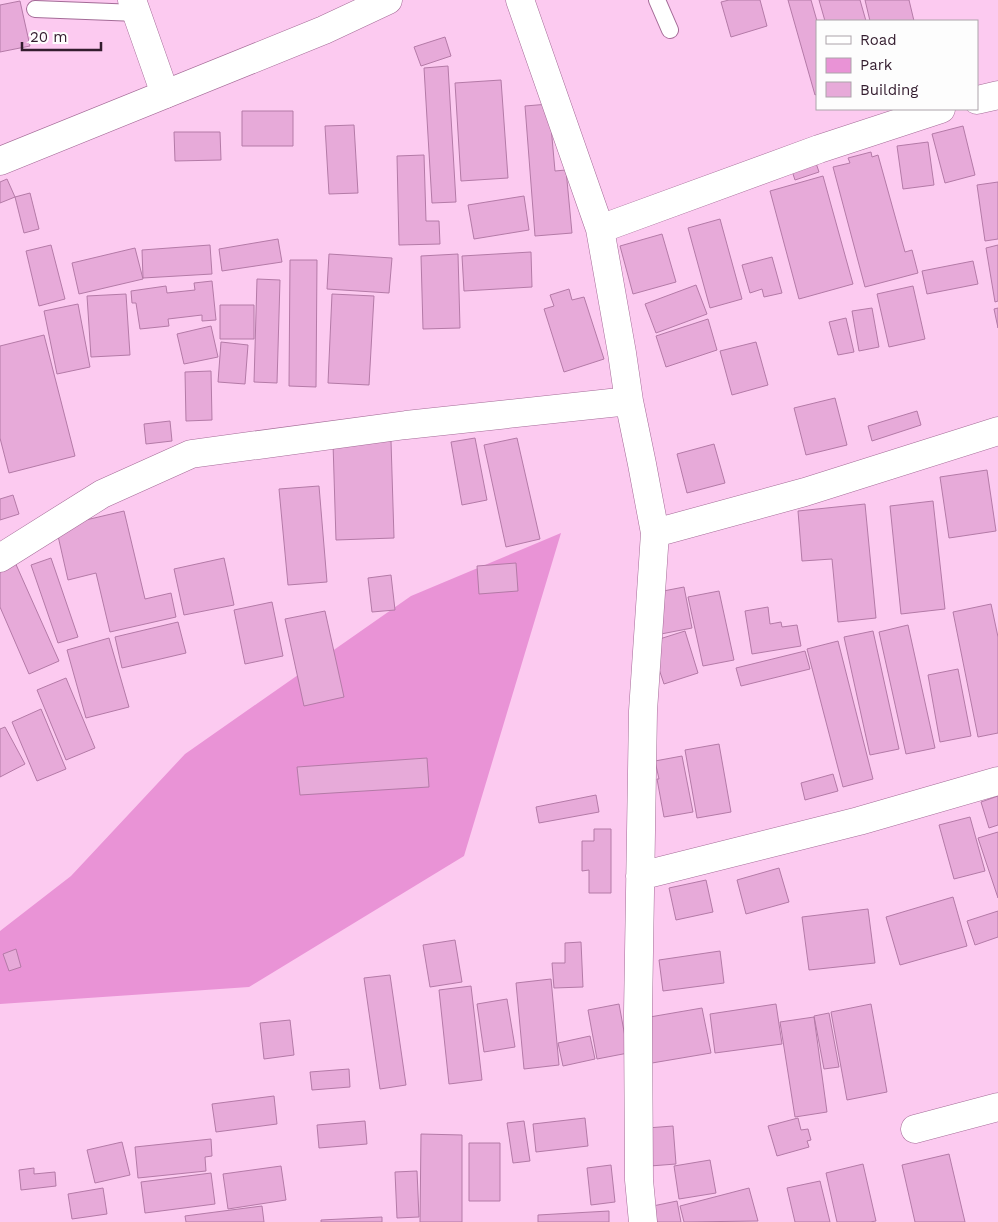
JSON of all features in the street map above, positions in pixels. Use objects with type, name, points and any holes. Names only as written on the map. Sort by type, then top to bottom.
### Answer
[{"type":"street","points":[[0,161],[324,30],[388,0]]},
{"type":"street","points":[[520,0],[600,229],[629,402],[655,533],[643,711],[640,876],[638,1023],[639,1180],[643,1222]]},
{"type":"street","points":[[135,6],[165,94]]},
{"type":"street","points":[[978,100],[998,95]]},
{"type":"street","points":[[600,229],[819,148],[938,110]]},
{"type":"street","points":[[0,558],[102,494],[191,454],[406,425],[629,402]]},
{"type":"street","points":[[655,533],[804,492],[998,431]]},
{"type":"street","points":[[640,876],[859,821],[998,781]]},
{"type":"street","points":[[915,1129],[998,1107]]},
{"type":"lane","points":[[657,0],[670,30]]},
{"type":"lane","points":[[35,9],[135,6]]},
{"type":"green space","points":[[561,533],[464,856],[249,987],[0,1004],[0,931],[71,876],[185,754],[411,596]]},
{"type":"building","points":[[729,0],[760,0],[767,26],[731,37],[721,2]]},
{"type":"building","points":[[788,0],[811,0],[817,20],[815,95]]},
{"type":"building","points":[[819,0],[860,0],[866,20],[825,20]]},
{"type":"building","points":[[865,0],[909,0],[914,20],[870,20]]},
{"type":"building","points":[[20,1],[30,46],[0,52],[0,5]]},
{"type":"building","points":[[445,37],[451,56],[421,66],[414,47]]},
{"type":"building","points":[[448,66],[456,202],[432,203],[424,68]]},
{"type":"building","points":[[501,80],[508,178],[461,181],[455,83]]},
{"type":"building","points":[[549,104],[555,171],[566,170],[572,233],[535,236],[525,106]]},
{"type":"building","points":[[242,111],[293,111],[293,146],[242,146]]},
{"type":"building","points":[[354,125],[358,193],[329,194],[325,126]]},
{"type":"building","points":[[963,126],[975,175],[945,183],[932,134]]},
{"type":"building","points":[[174,132],[220,132],[221,160],[175,161]]},
{"type":"building","points":[[928,142],[934,185],[903,189],[897,146]]},
{"type":"building","points":[[871,152],[872,157],[878,155],[905,252],[912,250],[918,273],[865,287],[833,167],[850,163],[848,158]]},
{"type":"building","points":[[424,155],[426,221],[439,221],[440,244],[399,245],[397,156]]},
{"type":"building","points":[[814,157],[819,172],[795,180],[790,165]]},
{"type":"building","points":[[823,176],[853,284],[799,299],[770,191]]},
{"type":"building","points":[[7,179],[15,197],[0,203],[0,182]]},
{"type":"building","points":[[998,182],[998,239],[985,241],[977,185]]},
{"type":"building","points":[[30,193],[39,229],[24,233],[15,197]]},
{"type":"building","points":[[524,196],[529,230],[474,239],[468,205]]},
{"type":"building","points":[[720,219],[742,299],[710,308],[688,228]]},
{"type":"building","points":[[662,234],[676,282],[633,294],[620,246]]},
{"type":"building","points":[[278,239],[282,262],[222,271],[219,249]]},
{"type":"building","points":[[51,245],[65,299],[39,306],[26,251]]},
{"type":"building","points":[[210,245],[212,274],[143,278],[142,250]]},
{"type":"building","points":[[998,245],[998,301],[995,302],[986,248]]},
{"type":"building","points":[[135,248],[143,279],[79,294],[72,263]]},
{"type":"building","points":[[531,252],[532,287],[464,291],[462,256]]},
{"type":"building","points":[[329,254],[392,258],[389,293],[327,289]]},
{"type":"building","points":[[458,254],[460,328],[423,329],[421,256]]},
{"type":"building","points":[[772,257],[782,293],[764,297],[762,289],[750,293],[742,265]]},
{"type":"building","points":[[290,260],[317,260],[316,387],[289,386]]},
{"type":"building","points":[[973,261],[978,284],[927,294],[922,271]]},
{"type":"building","points":[[257,279],[280,280],[277,383],[254,382]]},
{"type":"building","points":[[212,281],[216,320],[202,321],[202,315],[168,319],[169,326],[140,329],[136,303],[132,303],[131,291],[166,286],[167,293],[195,290],[194,283]]},
{"type":"building","points":[[696,285],[707,314],[656,333],[645,304]]},
{"type":"building","points":[[913,286],[925,339],[889,347],[877,294]]},
{"type":"building","points":[[569,289],[572,300],[584,297],[604,359],[564,372],[544,309],[554,306],[550,295]]},
{"type":"building","points":[[126,294],[130,355],[91,357],[87,296]]},
{"type":"building","points":[[332,294],[374,296],[369,385],[328,383]]},
{"type":"building","points":[[78,304],[90,367],[57,374],[44,311]]},
{"type":"building","points":[[220,305],[254,305],[254,339],[220,339]]},
{"type":"building","points":[[872,308],[879,347],[859,351],[852,311]]},
{"type":"building","points":[[998,308],[998,328],[994,309]]},
{"type":"building","points":[[846,318],[854,352],[838,355],[829,322]]},
{"type":"building","points":[[708,319],[717,350],[666,367],[656,336]]},
{"type":"building","points":[[211,326],[218,357],[184,364],[177,334]]},
{"type":"building","points":[[44,335],[75,456],[9,473],[0,438],[0,346]]},
{"type":"building","points":[[221,342],[248,345],[245,384],[218,382]]},
{"type":"building","points":[[756,342],[768,385],[732,395],[720,351]]},
{"type":"building","points":[[211,371],[212,420],[186,421],[185,372]]},
{"type":"building","points":[[835,398],[847,445],[806,455],[794,408]]},
{"type":"building","points":[[917,411],[921,425],[872,441],[868,426]]},
{"type":"building","points":[[170,421],[172,441],[146,444],[144,424]]},
{"type":"building","points":[[475,438],[487,500],[462,505],[451,442]]},
{"type":"building","points":[[517,438],[540,539],[506,547],[484,445]]},
{"type":"building","points":[[391,441],[394,538],[336,540],[333,443]]},
{"type":"building","points":[[714,444],[725,483],[687,493],[677,454]]},
{"type":"building","points":[[987,470],[996,531],[949,538],[940,477]]},
{"type":"building","points":[[319,486],[327,582],[288,585],[279,489]]},
{"type":"building","points":[[13,495],[19,514],[0,520],[0,499]]},
{"type":"building","points":[[933,501],[945,609],[901,614],[890,506]]},
{"type":"building","points":[[865,504],[876,618],[838,622],[832,559],[802,561],[798,511]]},
{"type":"building","points":[[124,511],[145,599],[171,593],[176,617],[110,632],[96,573],[68,580],[56,527]]},
{"type":"building","points":[[51,558],[78,637],[58,643],[31,565]]},
{"type":"building","points":[[224,558],[234,605],[184,615],[174,569]]},
{"type":"building","points":[[14,560],[59,661],[29,674],[0,607],[0,566]]},
{"type":"building","points":[[516,563],[518,591],[479,594],[477,566]]},
{"type":"building","points":[[391,575],[395,610],[372,612],[368,578]]},
{"type":"building","points":[[684,587],[692,628],[661,634],[653,593]]},
{"type":"building","points":[[719,591],[734,660],[703,666],[688,597]]},
{"type":"building","points":[[272,602],[283,656],[245,664],[234,610]]},
{"type":"building","points":[[991,604],[998,637],[998,733],[978,737],[953,612]]},
{"type":"building","points":[[768,607],[770,624],[781,622],[782,627],[797,625],[801,646],[752,654],[745,611]]},
{"type":"building","points":[[325,611],[344,697],[304,706],[285,619]]},
{"type":"building","points":[[178,622],[186,653],[122,668],[115,637]]},
{"type":"building","points":[[908,625],[935,748],[906,754],[879,632]]},
{"type":"building","points":[[685,631],[698,673],[664,684],[650,642]]},
{"type":"building","points":[[873,631],[899,749],[870,755],[844,637]]},
{"type":"building","points":[[109,638],[129,707],[86,718],[67,650]]},
{"type":"building","points":[[838,641],[873,779],[843,787],[807,649]]},
{"type":"building","points":[[805,651],[810,669],[741,686],[736,668]]},
{"type":"building","points":[[958,669],[971,736],[940,742],[928,675]]},
{"type":"building","points":[[66,678],[95,748],[66,760],[37,690]]},
{"type":"building","points":[[41,709],[66,769],[37,781],[12,722]]},
{"type":"building","points":[[5,727],[25,764],[0,777],[0,729]]},
{"type":"building","points":[[719,744],[731,812],[697,818],[685,750]]},
{"type":"building","points":[[682,756],[693,812],[664,817],[655,761]]},
{"type":"building","points":[[427,758],[429,787],[300,795],[297,767]]},
{"type":"building","points":[[833,774],[838,791],[805,800],[801,783]]},
{"type":"building","points":[[596,795],[599,812],[539,823],[536,807]]},
{"type":"building","points":[[998,796],[998,825],[989,828],[981,802]]},
{"type":"building","points":[[970,817],[985,871],[954,879],[939,825]]},
{"type":"building","points":[[594,829],[611,829],[611,893],[589,893],[589,870],[582,871],[582,841],[594,841]]},
{"type":"building","points":[[998,832],[998,898],[978,838]]},
{"type":"building","points":[[779,868],[789,902],[746,914],[737,880]]},
{"type":"building","points":[[706,880],[713,912],[676,920],[669,888]]},
{"type":"building","points":[[953,897],[967,946],[900,965],[886,917]]},
{"type":"building","points":[[868,909],[875,963],[809,970],[802,917]]},
{"type":"building","points":[[998,911],[998,937],[975,945],[967,921]]},
{"type":"building","points":[[455,940],[462,982],[430,987],[423,945]]},
{"type":"building","points":[[581,942],[583,987],[554,988],[552,963],[565,963],[565,943]]},
{"type":"building","points":[[16,949],[21,967],[9,971],[3,954]]},
{"type":"building","points":[[720,951],[724,983],[663,991],[659,960]]},
{"type":"building","points":[[390,975],[406,1085],[380,1089],[364,978]]},
{"type":"building","points":[[551,979],[559,1065],[524,1069],[516,983]]},
{"type":"building","points":[[471,986],[482,1080],[449,1084],[439,990]]},
{"type":"building","points":[[507,999],[515,1047],[484,1052],[477,1004]]},
{"type":"building","points":[[619,1004],[628,1053],[597,1059],[588,1010]]},
{"type":"building","points":[[776,1004],[782,1044],[715,1053],[710,1014]]},
{"type":"building","points":[[871,1004],[887,1092],[847,1100],[831,1012]]},
{"type":"building","points":[[702,1008],[711,1053],[652,1063],[644,1018]]},
{"type":"building","points":[[829,1013],[839,1067],[824,1069],[814,1016]]},
{"type":"building","points":[[814,1017],[827,1112],[795,1117],[780,1022]]},
{"type":"building","points":[[290,1020],[294,1055],[264,1059],[260,1023]]},
{"type":"building","points":[[590,1036],[595,1059],[563,1066],[558,1043]]},
{"type":"building","points":[[349,1069],[350,1087],[312,1090],[310,1072]]},
{"type":"building","points":[[274,1096],[277,1124],[216,1132],[212,1104]]},
{"type":"building","points":[[585,1118],[588,1146],[536,1152],[533,1124]]},
{"type":"building","points":[[798,1118],[801,1130],[808,1129],[811,1140],[807,1141],[809,1147],[777,1156],[768,1126]]},
{"type":"building","points":[[365,1121],[367,1144],[319,1148],[317,1125]]},
{"type":"building","points":[[524,1121],[530,1161],[513,1163],[507,1123]]},
{"type":"building","points":[[673,1126],[676,1164],[650,1166],[647,1128]]},
{"type":"building","points":[[421,1134],[462,1135],[462,1222],[420,1222]]},
{"type":"building","points":[[211,1139],[212,1156],[205,1157],[206,1171],[138,1178],[135,1147]]},
{"type":"building","points":[[122,1142],[130,1175],[95,1183],[87,1150]]},
{"type":"building","points":[[469,1143],[500,1143],[500,1201],[469,1201]]},
{"type":"building","points":[[949,1154],[965,1222],[915,1222],[902,1165]]},
{"type":"building","points":[[710,1160],[716,1193],[679,1199],[674,1166]]},
{"type":"building","points":[[863,1164],[876,1221],[837,1222],[826,1173]]},
{"type":"building","points":[[611,1165],[615,1202],[591,1205],[587,1168]]},
{"type":"building","points":[[281,1166],[286,1200],[228,1209],[223,1174]]},
{"type":"building","points":[[34,1168],[34,1174],[55,1172],[56,1186],[21,1190],[19,1170]]},
{"type":"building","points":[[417,1171],[419,1217],[397,1218],[395,1172]]},
{"type":"building","points":[[211,1173],[215,1204],[145,1213],[141,1182]]},
{"type":"building","points":[[820,1181],[830,1222],[795,1222],[787,1188]]},
{"type":"building","points":[[103,1188],[107,1214],[72,1219],[68,1194]]},
{"type":"building","points":[[749,1188],[758,1221],[684,1222],[680,1206]]},
{"type":"building","points":[[677,1201],[681,1222],[651,1222],[648,1207]]},
{"type":"building","points":[[262,1206],[264,1222],[186,1222],[185,1216]]},
{"type":"building","points":[[609,1211],[609,1222],[538,1222],[538,1215]]},
{"type":"building","points":[[382,1217],[382,1222],[321,1222],[321,1220]]}]
